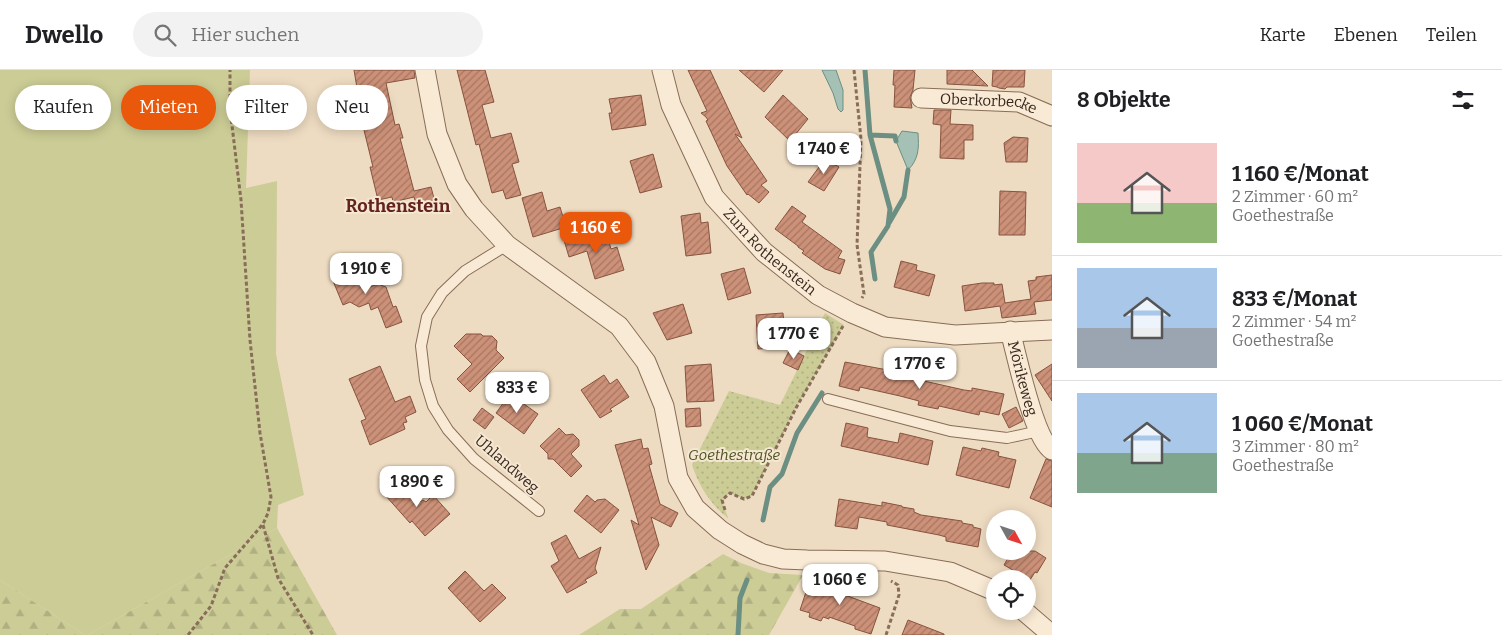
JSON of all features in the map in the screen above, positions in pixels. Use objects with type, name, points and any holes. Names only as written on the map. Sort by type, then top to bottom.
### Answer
[{"type":"street","points":[[426,70],[437,134],[457,184],[474,209],[507,245],[619,326],[646,362],[664,406],[678,478],[695,508],[714,524],[763,554],[783,559],[885,561],[950,572],[986,587]]},
{"type":"street","name":"Zum Rothenstein","points":[[662,70],[671,105],[714,197],[764,252],[818,295],[852,313],[885,327],[956,335],[1052,330]]},
{"type":"street","name":"Oberkorbecke","points":[[921,98],[1019,102],[1038,112],[1052,116]]},
{"type":"street","name":"Mörikeweg","points":[[1010,331],[1030,408],[1042,439],[1052,450]]},
{"type":"street","points":[[1035,620],[1052,635]]},
{"type":"lane","name":"Uhlandweg","points":[[507,245],[465,271],[442,293],[427,317],[421,346],[424,380],[433,406],[448,430],[474,459],[539,511]]},
{"type":"lane","points":[[828,400],[950,431],[1007,438],[1040,431]]},
{"type":"path","points":[[188,635],[212,606],[225,568],[263,524],[272,497],[260,433],[250,340],[241,200],[230,109],[230,70]]},
{"type":"path","points":[[263,524],[278,578],[313,635]]},
{"type":"path","points":[[885,561],[877,572],[898,585],[898,596],[886,635]]},
{"type":"green space","points":[[0,70],[250,70],[249,85],[226,85],[226,130],[248,130],[246,188],[277,181],[276,354],[304,495],[278,505],[277,528],[88,635],[85,635],[0,580]]},
{"type":"green space","name":"Goethestraße","points":[[825,313],[844,325],[796,408],[752,496],[744,499],[730,493],[722,500],[728,518],[706,494],[692,465],[729,391],[780,405]]},
{"type":"green space","points":[[277,528],[337,635],[88,635]]},
{"type":"green space","points":[[723,554],[769,573],[803,575],[769,635],[579,635],[620,609],[641,609]]},
{"type":"green space","points":[[0,580],[85,635],[0,635]]},
{"type":"shaded area","points":[[822,70],[836,70],[843,90],[843,110],[841,112],[838,109]]},
{"type":"shaded area","points":[[902,131],[918,133],[918,153],[908,170],[896,141]]},
{"type":"building","points":[[354,70],[414,70],[415,78],[386,83],[386,85],[356,85]]},
{"type":"building","points":[[457,70],[485,70],[494,102],[482,105],[491,138],[511,133],[519,162],[512,164],[521,195],[506,199],[503,190],[492,193],[479,144],[476,145]]},
{"type":"building","points":[[688,70],[710,70],[742,138],[735,134],[767,181],[761,185],[769,192],[759,203],[747,195],[727,166],[706,121],[708,120],[701,113],[707,111]]},
{"type":"building","points":[[739,70],[783,70],[764,92]]},
{"type":"building","points":[[894,70],[915,70],[913,90],[910,97],[912,108],[894,107]]},
{"type":"building","points":[[947,70],[972,70],[988,86],[947,84]]},
{"type":"building","points":[[993,70],[1025,70],[1024,87],[1007,87],[1005,89],[992,86]]},
{"type":"building","points":[[388,92],[395,125],[399,124],[403,138],[400,138],[414,191],[431,187],[435,202],[417,207],[414,197],[393,202],[392,197],[378,200],[370,167],[373,167],[364,130],[388,130]]},
{"type":"building","points":[[641,95],[646,125],[612,130],[609,113],[612,113],[609,99]]},
{"type":"building","points":[[783,95],[808,119],[790,141],[765,117]]},
{"type":"building","points":[[934,110],[951,110],[950,124],[973,125],[973,140],[964,140],[964,159],[940,158],[941,125],[933,124]]},
{"type":"building","points":[[1013,137],[1028,138],[1027,162],[1006,162],[1004,143]]},
{"type":"building","points":[[653,154],[662,187],[640,193],[630,161]]},
{"type":"building","points":[[825,159],[839,167],[824,191],[808,182]]},
{"type":"building","points":[[1000,191],[1026,192],[1025,235],[999,235]]},
{"type":"building","points":[[542,192],[547,211],[560,207],[566,227],[533,237],[522,198]]},
{"type":"building","points":[[792,206],[806,216],[802,222],[842,251],[838,258],[845,260],[840,274],[825,269],[802,253],[804,251],[775,229]]},
{"type":"building","points":[[700,213],[701,223],[708,222],[711,253],[686,256],[681,216]]},
{"type":"building","points":[[582,232],[584,241],[607,235],[611,249],[617,247],[624,270],[595,279],[587,251],[569,257],[564,240]]},
{"type":"building","points":[[901,261],[917,265],[916,270],[935,275],[929,296],[894,287]]},
{"type":"building","points":[[356,266],[364,289],[378,284],[386,287],[393,307],[396,306],[402,322],[386,328],[378,307],[371,310],[369,303],[359,307],[350,302],[343,305],[331,276]]},
{"type":"building","points":[[744,268],[751,293],[728,300],[721,274]]},
{"type":"building","points":[[1052,275],[1052,300],[1034,302],[1036,314],[1002,318],[1000,306],[965,311],[962,286],[982,283],[1002,284],[1005,303],[1031,299],[1028,281],[1036,280],[1036,277]]},
{"type":"building","points":[[683,304],[692,333],[667,340],[653,313]]},
{"type":"building","points":[[783,313],[786,347],[758,349],[756,315]]},
{"type":"building","points":[[466,334],[492,336],[497,341],[496,350],[504,358],[470,392],[457,379],[472,364],[454,346]]},
{"type":"building","points":[[790,349],[804,356],[798,370],[783,363]]},
{"type":"building","points":[[845,362],[925,377],[924,381],[964,390],[972,391],[972,388],[1004,394],[999,415],[980,411],[979,415],[939,406],[938,409],[918,405],[919,401],[900,396],[860,387],[859,391],[839,386]]},
{"type":"building","points":[[711,364],[714,401],[687,402],[685,366]]},
{"type":"building","points":[[1052,364],[1052,401],[1035,375]]},
{"type":"building","points":[[380,366],[395,402],[410,396],[416,412],[405,417],[407,422],[403,423],[405,429],[370,445],[361,421],[366,419],[349,379]]},
{"type":"building","points":[[604,375],[610,384],[617,379],[629,397],[600,418],[581,390]]},
{"type":"building","points":[[510,394],[538,414],[524,434],[496,413]]},
{"type":"building","points":[[1016,407],[1023,421],[1009,428],[1002,414]]},
{"type":"building","points":[[482,408],[494,417],[485,429],[473,420]]},
{"type":"building","points":[[700,408],[701,426],[686,427],[685,409]]},
{"type":"building","points":[[846,423],[868,428],[867,437],[898,443],[900,433],[933,441],[928,465],[841,446]]},
{"type":"building","points":[[559,428],[566,435],[573,434],[579,440],[579,446],[571,454],[582,466],[571,477],[553,459],[548,459],[548,454],[540,446]]},
{"type":"building","points":[[641,439],[643,449],[648,448],[652,464],[649,465],[660,504],[678,513],[671,527],[651,517],[659,545],[646,570],[631,520],[639,525],[615,445]]},
{"type":"building","points":[[963,447],[981,451],[982,448],[999,452],[998,456],[1016,460],[1009,488],[956,475]]},
{"type":"building","points":[[1046,459],[1052,461],[1052,507],[1030,498]]},
{"type":"building","points":[[401,480],[420,502],[423,500],[426,502],[433,495],[450,514],[425,536],[412,521],[410,523],[385,495]]},
{"type":"building","points":[[587,495],[595,502],[605,499],[619,510],[601,533],[574,511]]},
{"type":"building","points":[[839,499],[882,506],[882,502],[914,509],[914,512],[921,515],[962,521],[962,523],[981,529],[978,547],[946,541],[946,537],[939,535],[887,525],[887,522],[859,517],[857,529],[835,526]]},
{"type":"building","points":[[566,535],[579,559],[601,547],[595,568],[597,573],[585,580],[587,582],[567,593],[551,566],[559,561],[551,543]]},
{"type":"building","points":[[1036,552],[1046,558],[1037,573],[1036,570],[1013,570],[1004,565],[1007,560],[1036,560]]},
{"type":"building","points":[[465,571],[484,591],[492,584],[506,598],[480,622],[448,588]]},
{"type":"building","points":[[833,574],[850,580],[845,595],[880,608],[871,634],[829,617],[829,619],[823,617],[821,621],[809,617],[810,613],[800,610],[808,586],[820,590],[821,586],[828,589]]},
{"type":"building","points":[[908,620],[944,634],[944,635],[902,635]]},
{"type":"waterway","points":[[865,70],[870,135],[890,209],[888,226],[871,252],[875,279]]},
{"type":"waterway","points":[[870,135],[895,136],[896,141]]},
{"type":"waterway","points":[[889,223],[904,197],[908,170]]},
{"type":"waterway","points":[[763,520],[770,487],[782,474],[797,433],[822,393]]},
{"type":"waterway","points":[[738,635],[740,598],[747,580]]},
{"type":"district","name":"Rothenstein","points":[[398,206]]}]
